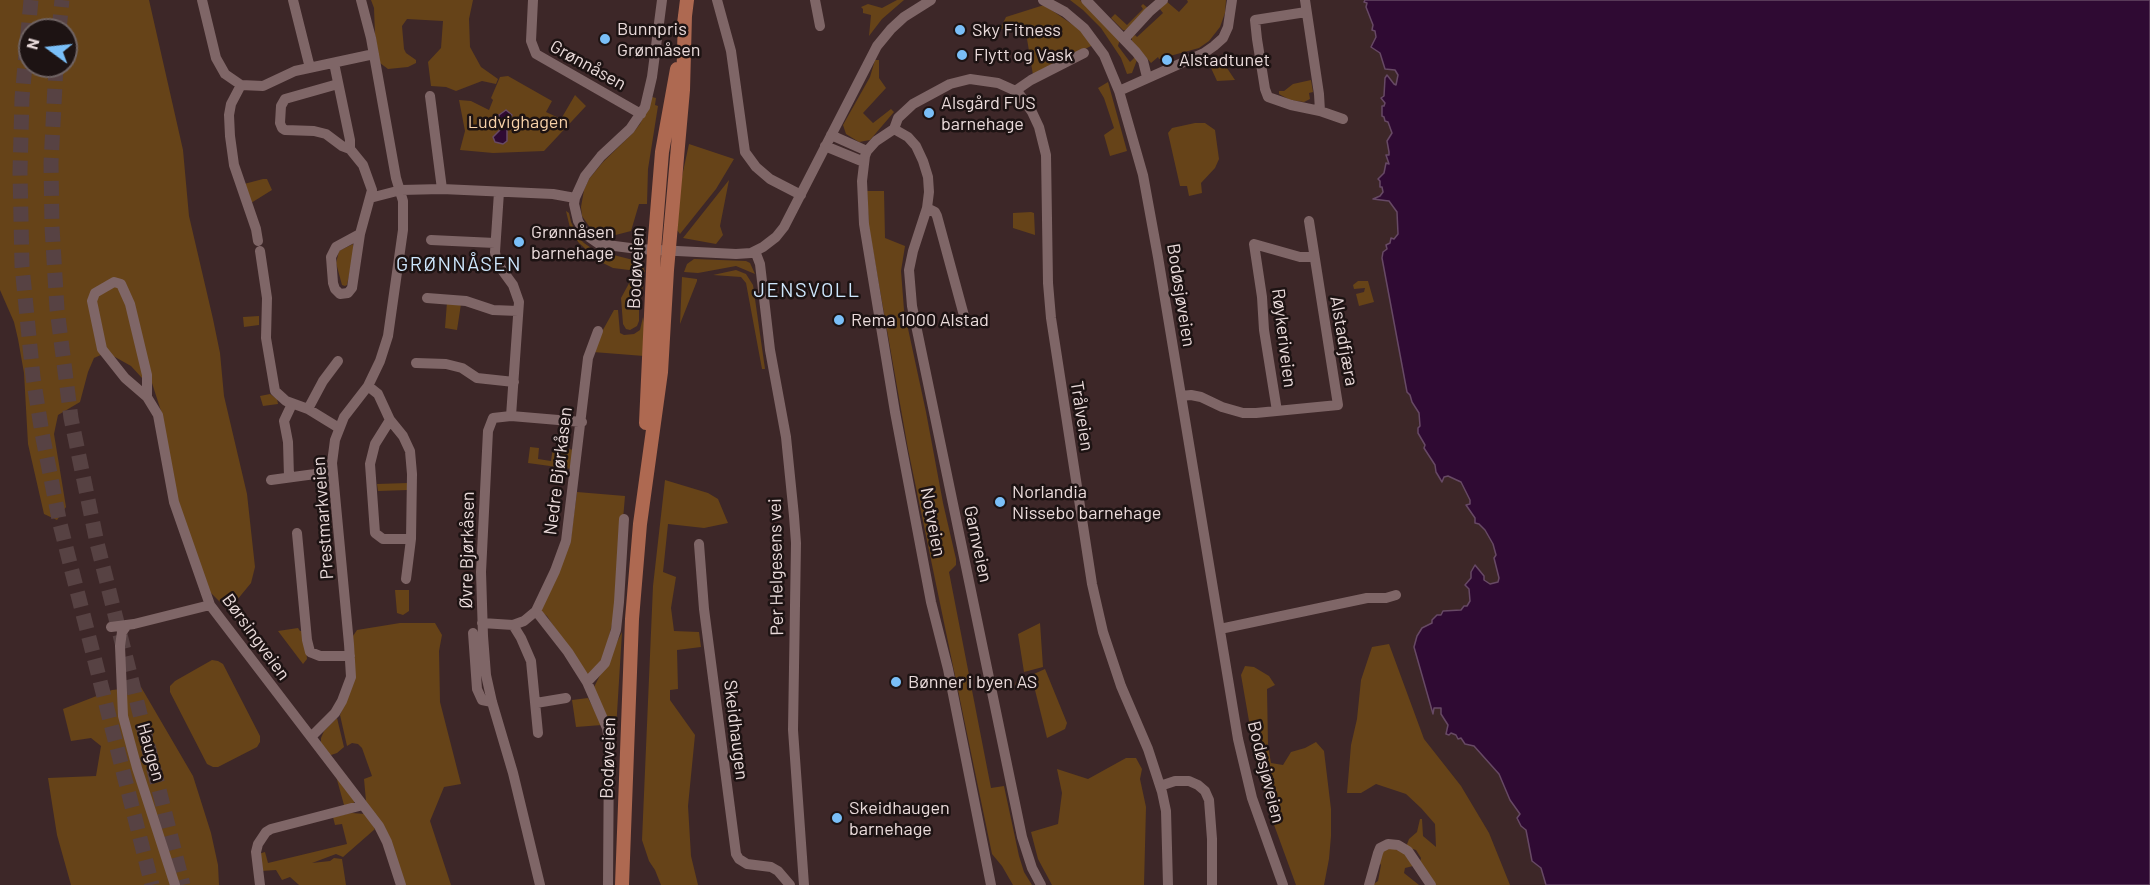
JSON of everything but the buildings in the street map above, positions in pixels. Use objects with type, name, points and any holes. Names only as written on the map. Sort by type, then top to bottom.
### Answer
[{"type":"main road","name":"Bodøveien","points":[[640,524],[662,372],[669,250],[683,90],[687,0]]},
{"type":"main road","name":"Bodøveien","points":[[622,885],[632,619],[640,524],[654,250],[663,152],[686,15]]},
{"type":"street","points":[[202,0],[216,58],[225,74],[240,85],[262,86],[296,71],[374,54]]},
{"type":"street","points":[[293,0],[310,68]]},
{"type":"street","name":"Prestmarkveien","points":[[312,736],[335,713],[351,677],[332,463],[334,440],[339,428],[368,386],[380,361],[388,336],[403,230],[401,190],[396,178],[386,131],[374,54],[361,0]]},
{"type":"street","name":"Grønnåsen","points":[[534,0],[531,41],[536,54],[641,114]]},
{"type":"street","points":[[662,0],[649,96],[641,114],[630,129],[591,167],[578,187],[575,211],[581,229],[592,241],[613,247],[736,254],[755,251],[776,237],[784,227],[877,46],[891,29],[919,3],[931,0]]},
{"type":"street","points":[[717,0],[731,51],[745,152],[756,168],[770,179],[801,195]]},
{"type":"street","points":[[815,0],[820,26]]},
{"type":"street","name":"Bodøsjøveien","points":[[1043,0],[1065,12],[1084,28],[1104,55],[1119,91],[1149,203],[1245,770],[1252,798],[1283,885]]},
{"type":"street","points":[[1086,0],[1125,38],[1143,61],[1147,77]]},
{"type":"street","points":[[1125,38],[1163,0]]},
{"type":"street","points":[[1119,91],[1204,53],[1214,46],[1223,38],[1228,27],[1232,0]]},
{"type":"street","points":[[1320,111],[1306,6],[1255,20],[1265,89],[1269,97],[1343,119]]},
{"type":"street","points":[[831,135],[867,151],[885,133],[894,129],[898,118],[913,104],[932,92],[950,84],[970,80],[986,81],[1015,91],[1030,80],[1084,53]]},
{"type":"street","points":[[334,63],[350,149]]},
{"type":"street","points":[[338,84],[285,99],[281,106],[280,123],[285,130],[314,131],[326,134],[350,149],[367,172],[372,190],[360,234],[352,288],[348,293],[342,294],[335,289],[333,283],[331,257],[336,247],[360,234]]},
{"type":"street","points":[[240,85],[231,104],[230,136],[234,165],[256,229],[259,246],[267,298],[265,326],[273,385],[280,396],[292,404],[308,409],[339,428]]},
{"type":"street","name":"Trålveien","points":[[1015,91],[1024,99],[1032,112],[1044,142],[1051,318],[1092,584],[1103,632],[1121,686],[1148,749],[1160,786],[1166,811],[1168,885]]},
{"type":"street","points":[[430,96],[442,189]]},
{"type":"street","name":"Garnveien","points":[[894,129],[908,137],[916,146],[929,184],[927,207],[909,270],[912,306],[1022,837],[1032,868],[1041,885]]},
{"type":"street","points":[[825,147],[864,162]]},
{"type":"street","name":"Notveien","points":[[867,151],[862,181],[864,224],[895,412],[931,602],[948,669],[991,885]]},
{"type":"street","points":[[370,198],[401,190],[442,189],[553,194],[575,198]]},
{"type":"street","points":[[500,192],[495,243],[497,263],[513,285],[519,302],[511,416],[582,422]]},
{"type":"street","points":[[927,207],[937,216],[966,323]]},
{"type":"street","name":"Alstadfjæra","points":[[1277,411],[1338,405],[1309,220]]},
{"type":"street","points":[[431,240],[495,243]]},
{"type":"street","name":"Røykeriveien","points":[[1181,396],[1191,395],[1243,412],[1277,411],[1264,330],[1262,297],[1254,244],[1300,257],[1314,257]]},
{"type":"street","name":"Per Helgesens vei","points":[[755,251],[760,264],[770,350],[786,437],[795,516],[793,730],[804,885]]},
{"type":"street","name":"Børsingveien","points":[[147,397],[147,375],[130,304],[121,284],[114,282],[96,293],[92,301],[102,349],[125,378],[147,397],[158,415],[174,502],[210,605],[379,826],[387,842],[401,885]]},
{"type":"street","points":[[426,298],[466,301],[493,310],[518,311]]},
{"type":"street","name":"Nedre Bjørkåsen","points":[[536,611],[566,541],[590,350],[598,331]]},
{"type":"street","points":[[308,409],[323,381],[338,361]]},
{"type":"street","points":[[416,363],[446,364],[462,368],[477,378],[514,382]]},
{"type":"street","points":[[368,386],[378,394],[390,420],[403,436],[410,451],[411,538],[406,579]]},
{"type":"street","points":[[289,477],[288,442],[284,421],[292,404]]},
{"type":"street","name":"Øvre Bjørkåsen","points":[[511,416],[493,418],[488,431],[482,538],[482,623],[486,675],[540,885]]},
{"type":"street","points":[[390,420],[375,444],[370,464],[375,533],[383,540],[411,538]]},
{"type":"street","points":[[270,480],[315,474]]},
{"type":"street","points":[[587,682],[605,663],[616,630],[624,519]]},
{"type":"street","points":[[297,533],[310,652],[320,656],[350,656]]},
{"type":"street","name":"Skeidhaugen","points":[[699,544],[704,609],[736,854],[747,864],[771,867],[778,871],[790,885]]},
{"type":"street","points":[[1220,629],[1367,598],[1386,598],[1396,595]]},
{"type":"street","points":[[111,627],[210,605]]},
{"type":"street","points":[[482,623],[513,625],[525,621],[536,611],[568,652],[587,682],[603,718],[609,740],[608,885]]},
{"type":"street","name":"Haugen","points":[[127,625],[122,632],[120,646],[123,717],[137,768],[176,885]]},
{"type":"street","points":[[513,625],[531,661],[538,733]]},
{"type":"street","name":"Øvre Bjørkåsen","points":[[473,633],[477,689],[482,700],[492,702]]},
{"type":"street","points":[[536,703],[566,698]]},
{"type":"street","points":[[1160,786],[1175,781],[1189,781],[1205,791],[1209,800],[1212,839],[1212,885]]},
{"type":"street","points":[[260,885],[256,852],[266,832],[363,805]]},
{"type":"street","points":[[1369,885],[1377,853],[1380,848],[1388,844],[1398,845],[1408,851],[1431,885]]},
{"type":"green space","points":[[0,0],[149,0],[183,150],[189,216],[220,353],[224,396],[247,494],[255,567],[251,583],[237,600],[234,616],[210,592],[178,503],[161,411],[152,383],[142,378],[131,366],[115,357],[103,354],[94,358],[80,402],[58,415],[54,434],[66,507],[57,520],[44,514],[28,444],[24,373],[14,322],[0,290]]},
{"type":"green space","points":[[371,0],[473,0],[469,19],[470,47],[481,67],[498,79],[496,84],[482,81],[456,91],[446,87],[431,86],[428,62],[441,48],[443,21],[407,19],[402,26],[404,49],[416,60],[416,63],[408,67],[388,69],[380,63],[375,35],[374,8]]},
{"type":"green space","points":[[897,0],[904,0],[882,19],[869,36],[871,15],[863,13],[861,7],[868,4],[882,8]]},
{"type":"green space","points":[[1070,0],[1080,0],[1120,39],[1118,46],[1130,62],[1135,57],[1137,60],[1132,73],[1127,74],[1121,58],[1101,28]]},
{"type":"green space","points":[[1187,0],[1226,0],[1225,13],[1220,27],[1209,41],[1199,48],[1159,59],[1158,57],[1151,63],[1132,41],[1132,37],[1135,35],[1137,37],[1163,13],[1159,8],[1166,1],[1179,12],[1188,2]]},
{"type":"green space","points":[[1143,4],[1149,9],[1129,31],[1123,30],[1111,18],[1115,14],[1127,25],[1143,9],[1141,6]]},
{"type":"green space","points":[[1044,5],[1079,29],[1093,45],[1033,75],[1025,27],[1000,29],[1006,17]]},
{"type":"green space","points":[[1221,59],[1235,80],[1217,81],[1211,68]]},
{"type":"green space","points":[[875,60],[879,60],[879,78],[886,88],[863,113],[873,123],[891,109],[894,112],[870,140],[859,142],[846,134],[843,125],[870,77]]},
{"type":"green space","name":"Ludvighagen","points":[[508,76],[552,101],[546,112],[561,119],[575,95],[586,106],[544,151],[493,153],[460,150],[465,131],[459,100],[471,101],[489,110],[493,100],[491,98],[500,77]]},
{"type":"green space","points":[[1311,80],[1313,92],[1309,93],[1310,99],[1304,102],[1290,100],[1279,94],[1279,91],[1284,91],[1293,84]]},
{"type":"green space","points":[[1108,82],[1127,151],[1110,156],[1104,135],[1114,128],[1104,98],[1098,88]]},
{"type":"green space","points":[[652,97],[656,98],[655,105],[658,106],[648,169],[647,204],[639,204],[631,231],[602,237],[593,232],[582,216],[584,190],[589,179],[603,162],[640,124]]},
{"type":"green space","points":[[1205,123],[1215,130],[1219,159],[1215,168],[1201,183],[1202,193],[1189,196],[1187,186],[1180,186],[1168,133],[1172,128]]},
{"type":"green space","points":[[689,144],[734,159],[716,189],[680,234],[677,230],[681,181]]},
{"type":"green space","points":[[267,179],[272,190],[251,203],[244,184]]},
{"type":"green space","points":[[729,180],[720,226],[723,235],[716,244],[683,238]]},
{"type":"green space","points":[[867,191],[884,191],[885,238],[905,246],[901,271],[904,310],[956,559],[956,565],[949,572],[991,788],[1004,786],[1019,856],[1024,872],[1032,885],[1013,885],[992,854],[908,449],[869,228]]},
{"type":"green space","points":[[566,211],[569,213],[579,238],[584,243],[594,250],[641,262],[645,272],[613,268],[599,261],[579,243],[571,232]]},
{"type":"green space","points":[[1013,213],[1034,213],[1035,235],[1013,228]]},
{"type":"green space","points":[[353,244],[353,256],[345,286],[342,285],[336,263],[339,251]]},
{"type":"green space","points":[[694,259],[746,261],[750,263],[755,274],[736,266],[698,273],[684,272],[687,264]]},
{"type":"green space","points":[[736,270],[746,274],[753,285],[765,369],[762,369],[746,283],[741,277],[713,275]]},
{"type":"green space","points":[[644,275],[642,292],[639,294],[639,321],[637,326],[630,330],[626,329],[623,324],[621,298],[633,276]]},
{"type":"green space","points":[[682,277],[697,279],[697,281],[680,324]]},
{"type":"green space","points":[[1358,281],[1368,281],[1374,302],[1359,306],[1356,294],[1364,292],[1365,288],[1354,289],[1353,285]]},
{"type":"green space","points":[[447,302],[461,304],[457,330],[445,328]]},
{"type":"green space","points":[[614,310],[618,310],[620,333],[624,335],[634,334],[640,330],[643,317],[644,356],[593,352]]},
{"type":"green space","points":[[259,316],[259,325],[244,327],[243,317]]},
{"type":"green space","points":[[270,394],[277,399],[278,404],[263,406],[260,396]]},
{"type":"green space","points":[[530,447],[539,448],[538,459],[551,461],[553,447],[575,450],[572,469],[528,463]]},
{"type":"green space","points":[[665,480],[708,493],[718,499],[728,523],[704,528],[668,524],[663,572],[676,577],[671,608],[674,631],[699,632],[701,647],[677,650],[678,689],[670,690],[670,700],[695,735],[688,806],[691,856],[698,885],[661,885],[642,840],[653,586]]},
{"type":"green space","points":[[408,483],[408,490],[378,491],[377,484]]},
{"type":"green space","points":[[577,492],[625,496],[615,612],[604,657],[586,677],[547,616],[540,611],[570,544]]},
{"type":"green space","points":[[395,590],[409,590],[409,611],[403,615],[397,613]]},
{"type":"green space","points":[[400,623],[435,623],[442,635],[439,651],[440,702],[461,784],[444,787],[430,821],[451,885],[405,885],[366,801],[364,779],[372,776],[362,748],[352,743],[347,746],[340,715],[354,681],[353,636],[357,630]]},
{"type":"green space","points":[[1040,623],[1043,667],[1024,672],[1018,634]]},
{"type":"green space","points":[[298,628],[304,631],[307,659],[303,664],[278,631]]},
{"type":"green space","points":[[622,632],[615,746],[594,687]]},
{"type":"green space","points":[[1389,644],[1424,739],[1461,786],[1489,833],[1510,885],[1434,885],[1420,862],[1421,858],[1416,850],[1406,847],[1409,839],[1417,832],[1420,819],[1422,819],[1423,836],[1436,847],[1435,824],[1421,808],[1406,794],[1376,784],[1361,793],[1347,793],[1351,745],[1357,719],[1361,680],[1372,647]]},
{"type":"green space","points":[[212,660],[223,664],[260,736],[257,747],[218,767],[207,764],[170,692],[170,686],[175,681]]},
{"type":"green space","points":[[1245,666],[1254,667],[1269,676],[1275,685],[1267,689],[1268,746],[1271,763],[1283,765],[1291,752],[1316,742],[1324,751],[1331,809],[1331,836],[1324,885],[1296,885],[1269,811],[1256,761],[1241,675]]},
{"type":"green space","points":[[1045,669],[1067,723],[1065,729],[1047,738],[1033,682],[1015,685],[1016,682]]},
{"type":"green space","points":[[141,687],[193,776],[211,833],[218,865],[219,885],[71,885],[57,835],[48,778],[96,776],[101,746],[91,738],[71,741],[63,709],[112,690]]},
{"type":"green space","points":[[588,698],[602,725],[576,727],[572,700]]},
{"type":"green space","points":[[337,718],[344,747],[331,755],[321,744],[321,738],[324,731]]},
{"type":"green space","points":[[1126,758],[1136,758],[1142,769],[1140,779],[1146,807],[1144,885],[1052,885],[1038,859],[1031,832],[1058,824],[1062,793],[1057,769],[1088,779]]},
{"type":"green space","points":[[336,776],[355,801],[353,804],[344,805]]},
{"type":"green space","points":[[351,813],[366,814],[375,829],[343,857],[336,854],[312,863],[330,861],[334,858],[342,859],[346,885],[299,885],[290,877],[282,880],[276,870],[261,871],[258,854],[265,852],[268,863],[347,844],[342,824],[335,825],[333,817]]},
{"type":"green space","points":[[1385,848],[1404,853],[1413,866],[1405,868],[1404,873],[1419,885],[1372,885],[1378,881],[1381,865],[1378,861]]},
{"type":"shaded area","points":[[1365,0],[2150,0],[2150,885],[1546,885],[1541,868],[1532,861],[1526,830],[1517,818],[1520,814],[1510,800],[1499,774],[1474,746],[1465,744],[1456,735],[1446,734],[1448,725],[1441,714],[1441,708],[1434,708],[1433,714],[1414,647],[1422,628],[1432,623],[1437,615],[1441,615],[1443,611],[1461,610],[1467,606],[1470,601],[1469,589],[1465,585],[1471,578],[1475,565],[1484,576],[1484,580],[1490,584],[1498,582],[1499,578],[1493,544],[1485,530],[1475,523],[1475,518],[1466,505],[1470,504],[1470,500],[1461,482],[1448,476],[1444,477],[1442,482],[1436,472],[1435,465],[1418,433],[1419,413],[1407,392],[1382,258],[1383,252],[1387,249],[1386,245],[1398,234],[1397,212],[1389,201],[1373,199],[1383,192],[1378,179],[1384,173],[1386,163],[1389,164],[1386,155],[1389,155],[1387,141],[1392,133],[1388,122],[1382,116],[1382,106],[1385,103],[1381,98],[1384,96],[1385,78],[1387,75],[1396,85],[1398,75],[1395,70],[1385,69],[1380,53],[1371,47],[1376,37],[1375,31],[1372,30],[1373,25]]},
{"type":"shaded area","points":[[506,110],[512,115],[507,125],[507,141],[503,144],[495,142],[493,137],[500,130],[499,115]]},
{"type":"tunnel","points":[[31,0],[22,98],[20,172],[22,266],[33,377],[60,524],[152,885]]},
{"type":"tunnel","points":[[60,18],[62,0]]},
{"type":"tunnel","points":[[55,78],[51,163],[52,227],[57,309],[71,418],[97,543],[183,885]]},
{"type":"place","name":"Sky Fitness","points":[[960,30]]},
{"type":"place","name":"Bunnpris Grønnåsen","points":[[605,39]]},
{"type":"place","name":"Flytt og Vask","points":[[962,55]]},
{"type":"place","name":"Alstadtunet","points":[[1167,60]]},
{"type":"place","name":"Alsgård FUS barnehage","points":[[929,113]]},
{"type":"place","name":"Grønnåsen barnehage","points":[[519,242]]},
{"type":"place","name":"Rema 1000 Alstad","points":[[839,320]]},
{"type":"place","name":"Norlandia Nissebo barnehage","points":[[1000,502]]},
{"type":"place","name":"Bønner i byen AS","points":[[896,682]]},
{"type":"place","name":"Skeidhaugen barnehage","points":[[837,818]]},
{"type":"district","name":"GRØNNÅSEN","points":[[459,264]]},
{"type":"district","name":"JENSVOLL","points":[[807,290]]}]
